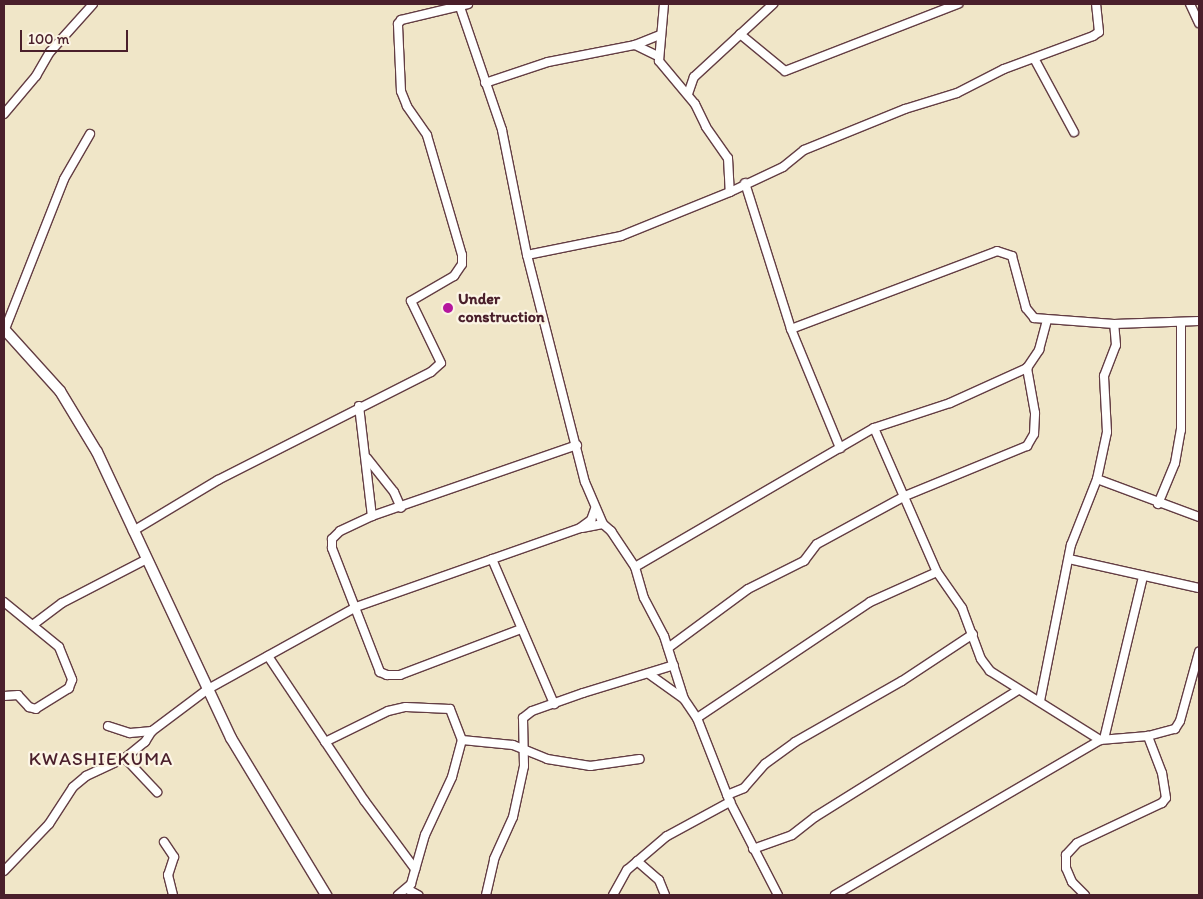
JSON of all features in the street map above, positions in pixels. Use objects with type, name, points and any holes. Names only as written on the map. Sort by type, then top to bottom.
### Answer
[{"type":"street","points":[[4,114],[36,76],[50,52],[93,4]]},
{"type":"street","points":[[658,56],[664,4]]},
{"type":"street","points":[[688,94],[694,77],[773,4]]},
{"type":"street","points":[[740,34],[785,71],[958,4]]},
{"type":"street","points":[[527,255],[600,242],[730,192],[745,182],[783,167],[804,150],[1035,60],[1100,32],[1096,4]]},
{"type":"street","points":[[1190,4],[1199,23]]},
{"type":"street","points":[[133,531],[218,480],[359,406],[432,372],[441,363],[411,300],[454,276],[462,264],[462,255],[427,135],[407,106],[401,91],[398,24],[402,20],[464,5],[485,83],[502,130],[527,255],[595,509],[603,524],[611,531],[635,567],[644,598],[668,648],[684,699],[697,718],[728,798],[778,895]]},
{"type":"street","points":[[485,83],[548,62],[635,45],[660,36]]},
{"type":"street","points":[[635,45],[658,56],[688,94],[728,158],[730,192]]},
{"type":"street","points":[[1035,60],[1074,132]]},
{"type":"street","points":[[90,134],[64,180],[4,329],[66,400],[97,452],[145,560],[241,755],[326,895]]},
{"type":"street","points":[[745,182],[791,329],[840,448]]},
{"type":"street","points":[[791,329],[997,251],[1012,256],[1029,314],[1047,320],[1114,324],[1199,321]]},
{"type":"street","points":[[635,567],[874,428],[950,403],[1027,368],[1039,350],[1047,320]]},
{"type":"street","points":[[1158,504],[1179,445],[1181,323]]},
{"type":"street","points":[[1040,701],[1069,559],[1097,479],[1107,432],[1104,376],[1116,345],[1114,324]]},
{"type":"street","points":[[668,648],[742,593],[804,561],[817,544],[905,496],[1027,446],[1034,434],[1035,413],[1027,368]]},
{"type":"street","points":[[359,406],[367,458],[372,516]]},
{"type":"street","points":[[874,428],[937,572],[962,608],[981,658],[990,672],[1102,740]]},
{"type":"street","points":[[522,629],[392,676],[380,672],[332,548],[332,538],[340,531],[372,516],[401,508],[577,445]]},
{"type":"street","points":[[367,458],[394,492],[401,508]]},
{"type":"street","points":[[1097,479],[1158,504],[1199,517]]},
{"type":"street","points":[[580,528],[591,520],[595,509]]},
{"type":"street","points":[[4,871],[49,824],[73,787],[86,776],[125,758],[145,742],[152,731],[208,689],[356,607],[580,528],[603,524]]},
{"type":"street","points":[[492,559],[554,704]]},
{"type":"street","points":[[1069,559],[1199,588]]},
{"type":"street","points":[[34,624],[62,603],[145,560]]},
{"type":"street","points":[[697,718],[870,602],[937,572]]},
{"type":"street","points":[[1102,740],[1143,576]]},
{"type":"street","points":[[4,602],[34,624],[63,652],[72,685],[36,709],[29,707],[18,695],[4,696]]},
{"type":"street","points":[[613,895],[627,870],[637,861],[675,830],[744,788],[765,764],[795,742],[894,685],[973,634]]},
{"type":"street","points":[[835,895],[1102,740],[1148,736],[1175,729],[1180,721],[1199,653]]},
{"type":"street","points":[[268,656],[325,742],[415,869]]},
{"type":"street","points":[[486,895],[494,859],[513,817],[524,766],[523,718],[554,704],[674,665]]},
{"type":"street","points":[[649,674],[684,699]]},
{"type":"street","points":[[753,849],[792,835],[815,817],[1018,690]]},
{"type":"street","points":[[325,742],[388,711],[406,707],[450,709],[462,740],[452,777],[424,835],[415,869],[407,889],[398,895]]},
{"type":"street","points":[[108,726],[130,733],[152,731]]},
{"type":"street","points":[[1085,895],[1072,882],[1066,868],[1066,855],[1077,844],[1162,803],[1166,798],[1162,773],[1148,736]]},
{"type":"street","points":[[462,740],[524,748],[547,759],[590,766],[640,759]]},
{"type":"street","points":[[125,758],[157,792]]},
{"type":"street","points":[[164,842],[174,856],[168,875],[173,895]]},
{"type":"street","points":[[637,861],[659,880],[666,895]]},
{"type":"street","points":[[407,889],[418,895]]},
{"type":"place","name":"Under construction","points":[[448,308]]},
{"type":"district","name":"KWASHIEKUMA","points":[[101,759]]}]
